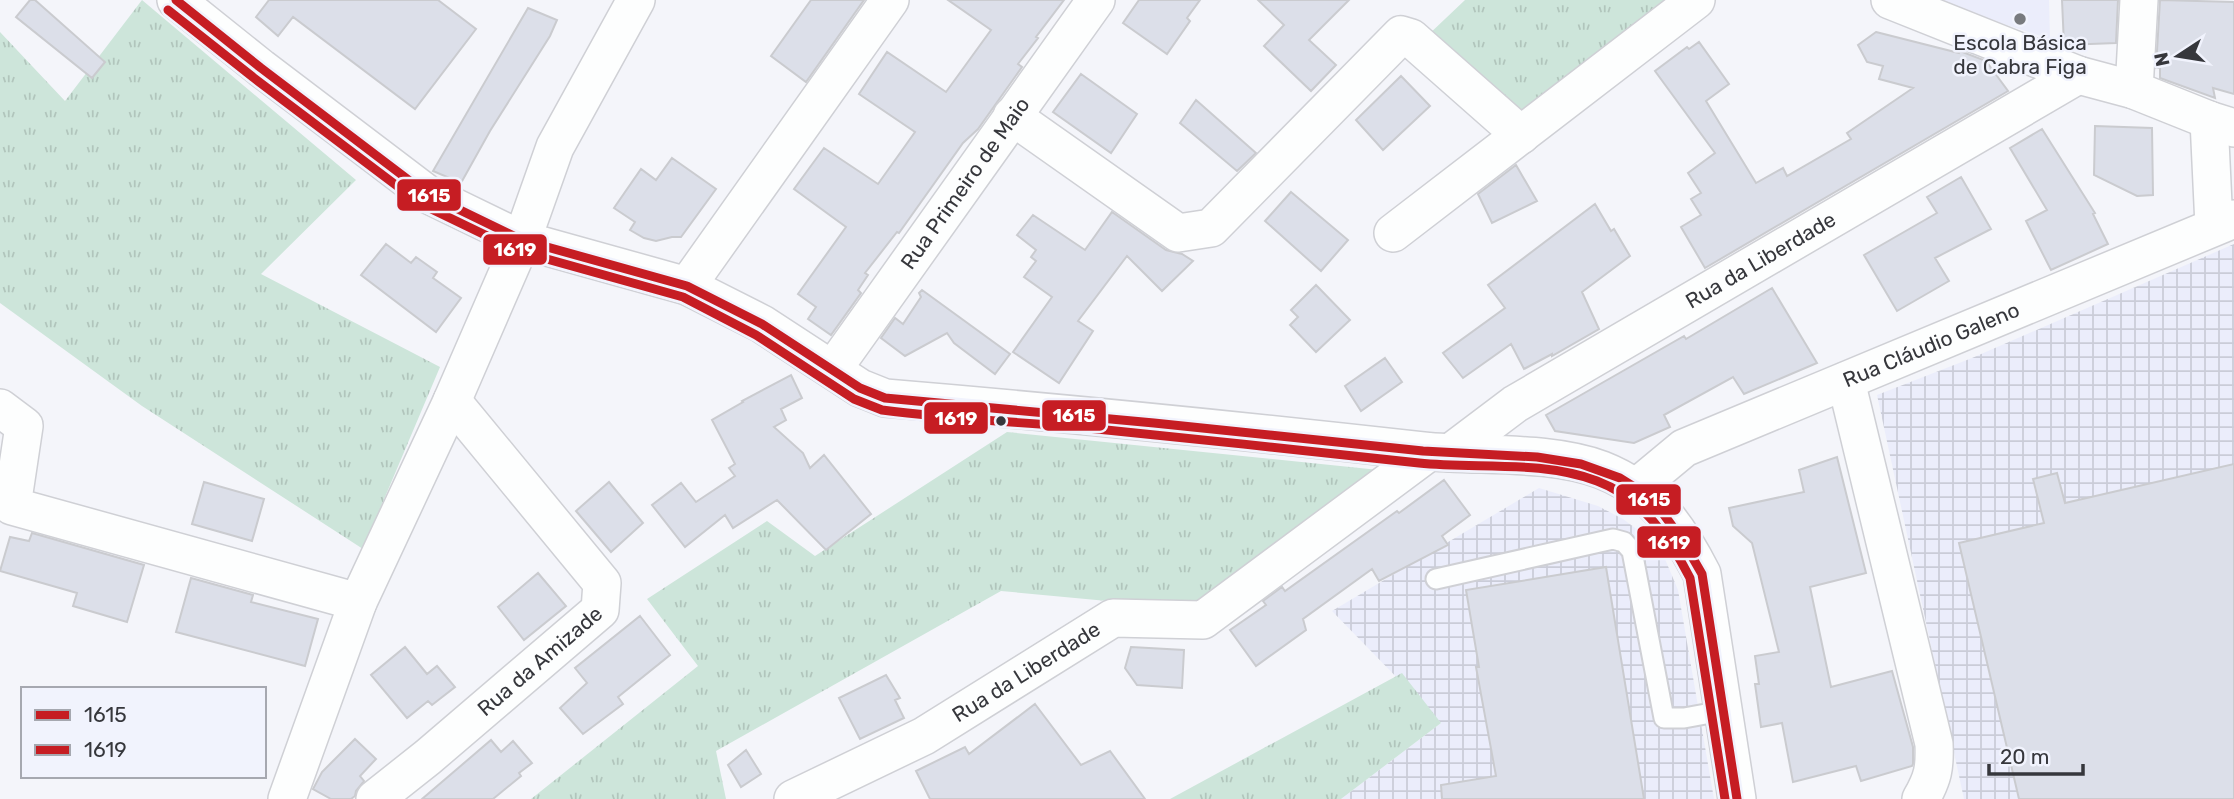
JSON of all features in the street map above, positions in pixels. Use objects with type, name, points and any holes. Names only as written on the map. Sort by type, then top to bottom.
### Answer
[{"type":"street","points":[[176,0],[426,194],[522,240],[687,286],[762,324],[860,388],[885,398],[1439,452],[1566,460],[1603,471],[1637,487],[1670,520],[1688,545],[1702,574],[1737,799]]},
{"type":"street","points":[[287,799],[358,602],[452,401],[522,240],[555,148],[636,0]]},
{"type":"street","points":[[687,286],[890,0]]},
{"type":"street","name":"Rua Primeiro de Maio","points":[[833,369],[1096,0]]},
{"type":"street","points":[[1393,233],[1696,0]]},
{"type":"street","points":[[1890,0],[2078,75],[2134,90],[2222,124],[2224,222]]},
{"type":"street","points":[[2134,90],[2139,0]]},
{"type":"street","points":[[1012,116],[1178,233],[1211,228],[1401,35],[1411,38],[1521,135]]},
{"type":"street","name":"Rua da Liberdade","points":[[793,799],[924,736],[1113,618],[1203,621],[1439,452],[1515,404],[2078,75]]},
{"type":"street","name":"Rua Cláudio Galeno","points":[[1637,487],[1684,448],[2224,222]]},
{"type":"street","points":[[1846,381],[1934,744],[1935,767],[1930,784],[1921,799]]},
{"type":"street","name":"Rua da Amizade","points":[[374,799],[428,757],[600,610],[602,583],[452,401]]},
{"type":"street","points":[[0,408],[24,426],[12,506],[358,602]]},
{"type":"lane","points":[[1436,579],[1613,539],[1623,542],[1632,551],[1664,718],[1684,718],[1722,711]]},
{"type":"shaded area","name":"Escola Básica de Cabra Figa","points":[[1929,0],[2049,0],[2050,39]]},
{"type":"shaded area","points":[[2234,244],[2234,799],[1964,799],[1877,395],[1972,358]]},
{"type":"shaded area","points":[[1539,488],[1598,506],[1623,519],[1650,539],[1665,559],[1678,590],[1714,799],[1341,799],[1441,723],[1332,611]]},
{"type":"green space","points":[[142,0],[356,180],[261,274],[440,367],[363,549],[142,406],[0,303],[0,32],[65,101]]},
{"type":"green space","points":[[1465,0],[1681,0],[1537,108],[1515,112],[1426,37]]},
{"type":"green space","points":[[1007,432],[1379,470],[1193,609],[1001,591],[716,751],[726,799],[531,799],[698,666],[647,599],[767,521],[815,556]]},
{"type":"green space","points":[[1402,673],[1441,723],[1341,799],[1170,799]]},
{"type":"building","points":[[30,0],[35,0],[105,62],[92,78],[16,17]]},
{"type":"building","points":[[269,0],[438,0],[476,29],[415,109],[293,17],[278,36],[256,17]]},
{"type":"building","points":[[811,0],[864,0],[806,82],[771,56]]},
{"type":"building","points":[[948,0],[1064,0],[1018,64],[1022,67],[978,129],[963,143],[899,233],[897,232],[865,273],[868,275],[858,290],[861,293],[831,335],[808,319],[816,307],[798,294],[846,227],[794,189],[824,148],[878,184],[915,132],[859,94],[887,52],[946,92],[991,30]]},
{"type":"building","points":[[1139,0],[1200,0],[1187,18],[1190,21],[1167,54],[1123,23]]},
{"type":"building","points":[[1258,0],[1349,0],[1309,40],[1336,65],[1311,91],[1264,46],[1284,25]]},
{"type":"building","points":[[2062,0],[2118,0],[2116,43],[2064,45]]},
{"type":"building","points":[[2160,0],[2234,2],[2234,94],[2213,88],[2215,98],[2160,78],[2160,68],[2156,68]]},
{"type":"building","points":[[528,8],[557,20],[550,36],[490,131],[461,183],[433,171]]},
{"type":"building","points":[[1876,32],[1959,53],[1960,51],[1986,61],[2008,91],[1705,268],[1681,227],[1701,215],[1691,199],[1701,193],[1688,173],[1715,153],[1655,71],[1687,47],[1689,49],[1699,42],[1729,84],[1706,101],[1756,183],[1783,168],[1787,176],[1851,139],[1847,133],[1913,88],[1879,79],[1883,66],[1867,62],[1858,45]]},
{"type":"building","points":[[1081,74],[1137,114],[1111,153],[1053,112]]},
{"type":"building","points":[[1401,76],[1430,106],[1383,150],[1356,120]]},
{"type":"building","points":[[1196,100],[1256,153],[1237,171],[1180,123]]},
{"type":"building","points":[[2095,126],[2152,128],[2153,195],[2137,196],[2094,175]]},
{"type":"building","points":[[2042,129],[2095,213],[2093,214],[2108,244],[2051,270],[2026,221],[2047,210],[2010,148]]},
{"type":"building","points":[[672,158],[716,189],[681,237],[656,241],[644,238],[630,230],[635,222],[614,208],[641,169],[656,180]]},
{"type":"building","points":[[1516,165],[1537,201],[1492,223],[1478,194]]},
{"type":"building","points":[[1961,177],[1991,229],[1935,258],[1949,281],[1897,311],[1864,255],[1937,213],[1927,197]]},
{"type":"building","points":[[1291,192],[1348,240],[1321,271],[1265,221]]},
{"type":"building","points":[[1595,204],[1630,256],[1582,292],[1599,329],[1524,369],[1511,344],[1463,378],[1443,353],[1505,308],[1488,285]]},
{"type":"building","points":[[1112,212],[1166,250],[1182,254],[1193,261],[1162,291],[1127,256],[1078,321],[1093,331],[1059,383],[1013,352],[1052,297],[1024,277],[1036,261],[1031,257],[1036,250],[1017,235],[1033,215],[1085,250]]},
{"type":"building","points":[[386,244],[411,263],[416,257],[437,272],[433,278],[461,298],[436,332],[361,275]]},
{"type":"building","points":[[1316,285],[1350,320],[1316,352],[1290,325],[1298,317],[1291,310]]},
{"type":"building","points":[[1772,288],[1817,363],[1744,394],[1733,377],[1664,415],[1670,427],[1634,443],[1555,431],[1546,415],[1684,336],[1686,339]]},
{"type":"building","points":[[922,290],[1010,354],[995,374],[954,343],[947,333],[905,356],[881,338],[895,318],[903,324],[921,297],[919,293]]},
{"type":"building","points":[[1385,358],[1402,382],[1361,411],[1345,386]]},
{"type":"building","points":[[791,375],[802,398],[781,409],[786,420],[774,427],[803,453],[810,468],[824,455],[871,514],[826,550],[777,500],[733,528],[725,515],[685,547],[652,505],[681,483],[696,502],[735,476],[729,468],[735,464],[712,420]]},
{"type":"building","points":[[1837,457],[1866,573],[1810,587],[1831,687],[1892,671],[1913,747],[1913,764],[1861,781],[1856,766],[1793,782],[1782,723],[1761,727],[1755,684],[1759,684],[1755,656],[1779,652],[1752,543],[1733,526],[1729,508],[1804,492],[1799,470]]},
{"type":"building","points":[[2234,464],[2234,799],[2019,799],[1959,543],[2044,523],[2033,479],[2057,473],[2065,503]]},
{"type":"building","points":[[1444,480],[1470,515],[1442,536],[1448,545],[1379,581],[1372,569],[1303,619],[1306,630],[1256,666],[1230,630],[1266,605],[1263,601],[1282,587],[1285,591]]},
{"type":"building","points":[[204,482],[264,499],[252,541],[192,524]]},
{"type":"building","points":[[609,482],[643,523],[611,552],[576,511]]},
{"type":"building","points":[[32,533],[144,565],[127,622],[73,606],[77,593],[0,571],[10,537],[29,541]]},
{"type":"building","points":[[1606,567],[1644,799],[1442,799],[1441,785],[1496,776],[1476,667],[1479,667],[1466,590]]},
{"type":"building","points":[[538,573],[566,606],[524,640],[498,607]]},
{"type":"building","points":[[191,578],[253,595],[251,602],[318,619],[305,666],[176,632]]},
{"type":"building","points":[[640,616],[670,655],[618,697],[623,704],[583,734],[560,708],[587,683],[575,668]]},
{"type":"building","points":[[405,647],[427,674],[437,666],[455,687],[432,705],[428,701],[407,718],[371,675]]},
{"type":"building","points":[[1131,647],[1184,650],[1182,688],[1137,685],[1125,668]]},
{"type":"building","points":[[886,675],[900,698],[895,700],[904,718],[860,739],[839,698]]},
{"type":"building","points":[[1035,704],[1081,765],[1110,751],[1145,799],[930,799],[916,771],[965,747],[969,754]]},
{"type":"building","points":[[355,739],[376,759],[360,776],[364,781],[355,796],[351,799],[331,799],[313,789],[322,772]]},
{"type":"building","points":[[491,740],[501,752],[513,741],[532,763],[493,799],[422,799]]},
{"type":"building","points":[[746,750],[761,774],[741,787],[728,765]]},
{"type":"transit line","name":"1615","points":[[176,0],[427,194],[522,240],[687,286],[762,324],[860,388],[885,398],[1423,451],[1537,457],[1581,464],[1620,478],[1636,488],[1662,512],[1702,574],[1737,799]]},
{"type":"transit line","name":"1619","points":[[168,10],[421,204],[518,251],[683,297],[756,335],[854,399],[882,410],[1087,428],[1441,465],[1554,470],[1576,474],[1613,488],[1641,508],[1652,520],[1673,548],[1690,578],[1725,799]]},
{"type":"place","name":"Escola Básica de Cabra Figa","points":[[2020,19]]}]
